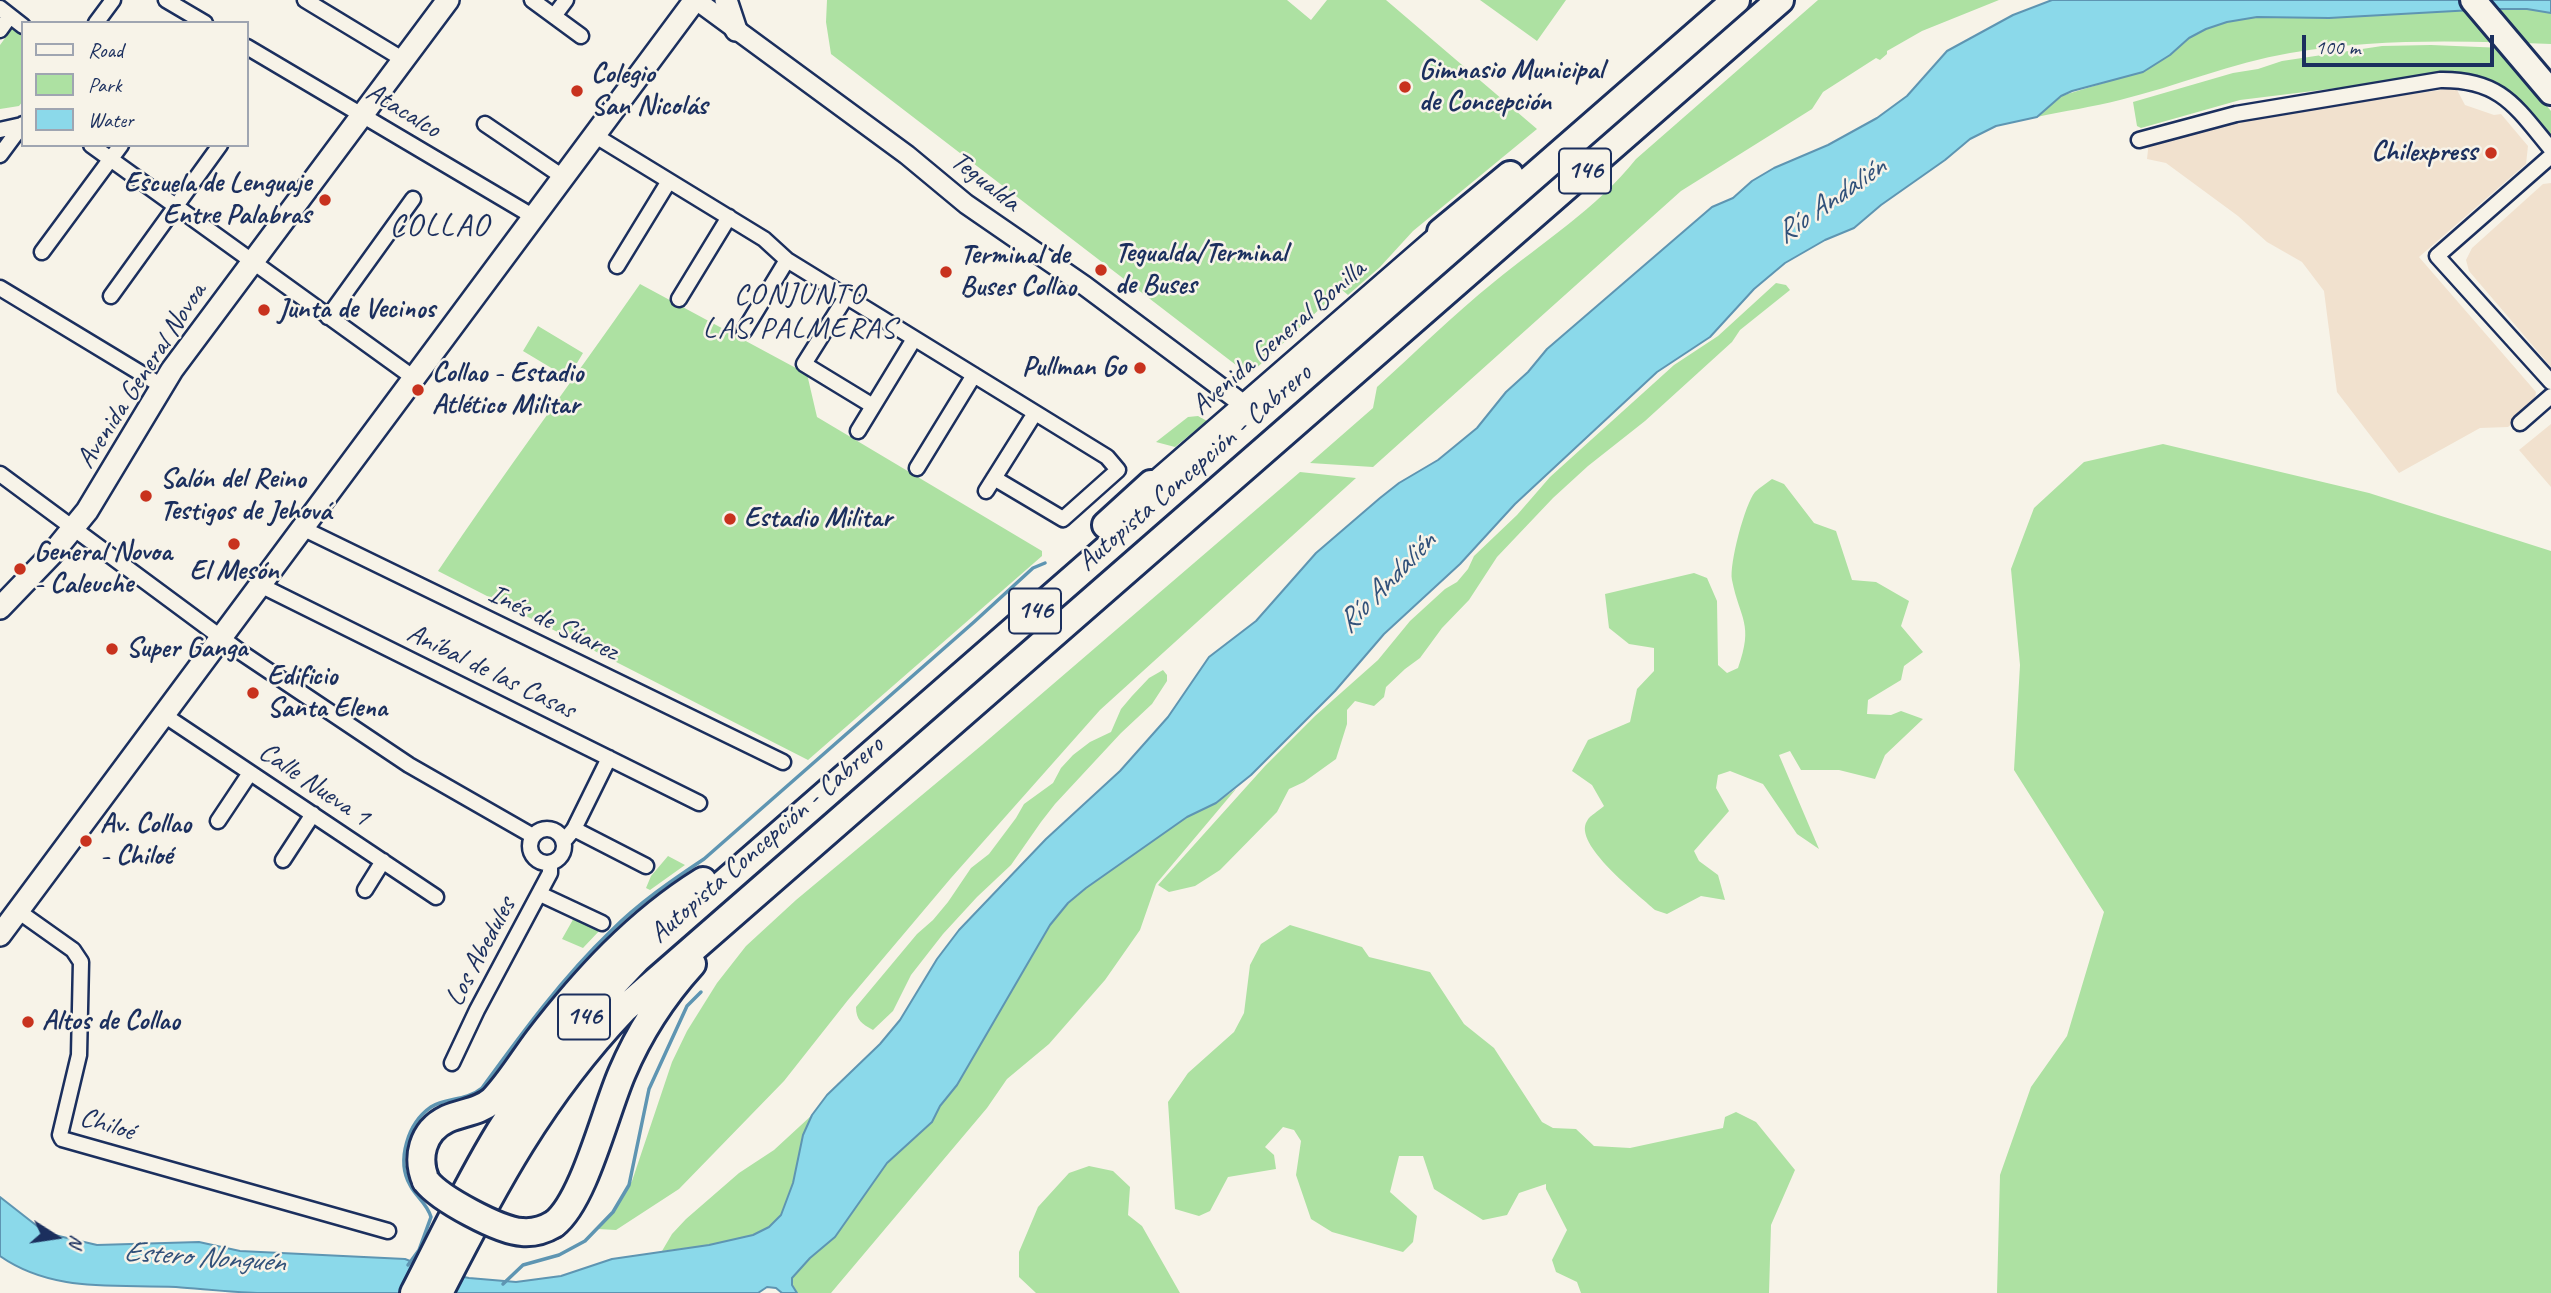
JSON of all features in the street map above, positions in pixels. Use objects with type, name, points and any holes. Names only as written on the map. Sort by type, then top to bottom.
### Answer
[{"type":"highway","name":"Autopista Concepción - Cabrero","points":[[414,1293],[452,1243],[579,1058],[648,986],[1780,0]]},
{"type":"highway","points":[[1747,29],[1793,0]]},
{"type":"highway","points":[[2473,0],[2549,82]]},
{"type":"highway","points":[[2492,0],[2549,82]]},
{"type":"highway","name":"Autopista Concepción - Cabrero","points":[[439,1293],[452,1243],[500,1132],[573,1029],[615,981],[660,936],[1735,1]]},
{"type":"highway","points":[[1441,232],[1502,181],[1563,136],[1609,113]]},
{"type":"highway","points":[[921,710],[989,636],[1151,484]]},
{"type":"highway","points":[[748,899],[674,985],[645,1027],[618,1082],[572,1205],[554,1224],[537,1231],[510,1231],[439,1196],[426,1181],[421,1163],[421,1153],[434,1128],[451,1118],[481,1109],[493,1100],[578,991],[648,920],[693,887],[776,836]]},
{"type":"main road","name":"Avenida General Novoa","points":[[2,602],[51,555],[74,528],[103,486],[162,386],[448,0]]},
{"type":"main road","points":[[1,932],[696,0]]},
{"type":"main road","points":[[726,0],[736,30]]},
{"type":"street","points":[[97,21],[113,0]]},
{"type":"street","points":[[166,0],[202,21]]},
{"type":"street","points":[[305,0],[404,60]]},
{"type":"street","points":[[531,0],[581,36]]},
{"type":"street","points":[[554,16],[566,0]]},
{"type":"street","name":"Tegualda","points":[[696,0],[925,168],[967,204],[1085,286],[1243,404]]},
{"type":"street","points":[[0,30],[5,12],[21,24]]},
{"type":"street","name":"Atacalco","points":[[248,48],[534,217]]},
{"type":"street","points":[[2140,140],[2236,114],[2440,80],[2469,81],[2496,90],[2514,105],[2551,149]]},
{"type":"street","points":[[485,124],[563,177]]},
{"type":"street","points":[[0,130],[21,125]]},
{"type":"street","points":[[2,147],[21,126]]},
{"type":"street","points":[[594,135],[764,239],[787,260],[1107,457],[1118,470],[1063,519],[990,484],[1035,413]]},
{"type":"street","points":[[94,147],[414,377]]},
{"type":"street","points":[[42,252],[120,147]]},
{"type":"street","points":[[111,296],[219,147]]},
{"type":"street","points":[[2551,156],[2437,256],[2551,382]]},
{"type":"street","points":[[617,266],[669,181]]},
{"type":"street","points":[[328,317],[414,199]]},
{"type":"street","points":[[678,299],[729,217]]},
{"type":"street","name":"Avenida General Bonilla","points":[[1151,484],[1441,232]]},
{"type":"street","points":[[744,331],[787,260]]},
{"type":"street","points":[[0,288],[162,386]]},
{"type":"street","points":[[846,297],[804,364],[873,406]]},
{"type":"street","points":[[858,431],[915,339]]},
{"type":"street","points":[[917,468],[974,375]]},
{"type":"street","points":[[2520,423],[2551,396]]},
{"type":"street","points":[[0,474],[221,637],[382,748],[533,836]]},
{"type":"street","name":"Inés de Súarez","points":[[302,528],[783,762]]},
{"type":"street","name":"Aníbal de las Casas","points":[[260,585],[699,803]]},
{"type":"street","name":"Calle Nueva 1","points":[[164,715],[436,897]]},
{"type":"street","points":[[564,841],[552,829],[544,829],[533,836],[530,847],[533,855],[542,862],[551,863],[561,855],[564,841],[574,829],[609,758]]},
{"type":"street","points":[[218,821],[250,773]]},
{"type":"street","points":[[283,860],[313,814]]},
{"type":"street","points":[[574,829],[646,866]]},
{"type":"street","points":[[365,890],[383,861]]},
{"type":"street","name":"Los Abedules","points":[[452,1063],[477,1010],[540,894],[550,873],[551,863]]},
{"type":"street","points":[[540,894],[602,923]]},
{"type":"street","name":"Chiloé","points":[[18,911],[73,950],[81,962],[79,1055],[60,1135],[62,1139],[388,1231]]},
{"type":"shaded area","points":[[2456,88],[2465,105],[2494,115],[2501,114],[2528,146],[2526,164],[2419,257],[2536,392],[2534,405],[2508,427],[2480,428],[2399,473],[2337,392],[2324,291],[2302,262],[2267,242],[2238,216],[2166,163],[2147,159],[2149,141],[2233,118]]},
{"type":"shaded area","points":[[2551,183],[2551,367],[2469,271],[2466,260],[2472,248],[2543,184]]},
{"type":"shaded area","points":[[2551,424],[2551,487],[2519,450]]},
{"type":"green space","points":[[827,0],[1287,0],[1311,20],[1327,0],[1386,0],[1537,129],[1413,231],[1380,267],[1348,295],[1341,289],[1249,375],[831,54],[826,22]]},
{"type":"green space","points":[[1480,0],[1566,0],[1537,41]]},
{"type":"green space","points":[[1818,0],[1999,0],[1922,31],[1887,51],[1880,60],[1876,58],[1823,92],[1812,109],[1681,191],[1373,467],[1310,463],[1373,408],[1377,387],[1449,320],[1587,209],[1636,159]]},
{"type":"green space","points":[[2527,9],[2551,13],[2551,44],[2420,42],[2322,48],[2268,57],[2120,100],[2037,117],[2061,96],[2143,71],[2170,55],[2189,38],[2227,22],[2257,17],[2329,18]]},
{"type":"green space","points":[[14,26],[21,32],[21,104],[0,109],[0,45]]},
{"type":"green space","points":[[2382,46],[2504,48],[2551,111],[2551,140],[2510,94],[2486,81],[2451,74],[2240,100],[2141,128],[2137,126],[2133,102],[2233,73],[2282,61]]},
{"type":"green space","points":[[1776,283],[1786,285],[1790,290],[1740,330],[1732,342],[1645,421],[1553,498],[1497,557],[1469,600],[1442,628],[1420,658],[1386,687],[1384,697],[1374,706],[1355,701],[1347,710],[1347,724],[1336,759],[1304,782],[1289,789],[1277,812],[1220,870],[1195,886],[1169,892],[1158,885],[1265,766],[1315,716],[1378,660],[1410,621],[1445,589],[1457,582],[1474,556],[1517,515],[1550,477],[1674,365],[1718,336]]},
{"type":"green space","name":"Estadio Militar","points":[[640,284],[807,374],[817,417],[1042,551],[1042,556],[808,760],[438,571]]},
{"type":"green space","points":[[538,326],[583,353],[568,378],[523,351]]},
{"type":"green space","points":[[1198,416],[1207,421],[1175,447],[1156,442],[1188,417]]},
{"type":"green space","points":[[2163,444],[2369,493],[2551,551],[2551,1293],[1997,1293],[2000,1175],[2031,1087],[2067,1036],[2104,912],[2014,770],[2020,665],[2011,569],[2034,508],[2084,462]]},
{"type":"green space","points":[[1300,472],[1356,478],[1100,710],[951,878],[784,1081],[679,1189],[616,1230],[598,1229],[613,1212],[632,1181],[672,1062],[687,1031],[717,983],[746,946],[796,900],[982,745]]},
{"type":"green space","points":[[1772,479],[1784,484],[1814,523],[1836,531],[1852,580],[1876,582],[1909,601],[1901,626],[1923,652],[1904,666],[1901,680],[1868,700],[1867,714],[1891,715],[1901,711],[1923,719],[1885,755],[1875,779],[1839,770],[1801,770],[1790,751],[1779,755],[1819,849],[1797,834],[1763,784],[1730,771],[1718,775],[1716,788],[1729,811],[1694,851],[1699,861],[1718,875],[1725,900],[1701,896],[1667,914],[1655,910],[1622,881],[1589,842],[1585,831],[1587,821],[1604,806],[1592,785],[1572,771],[1588,740],[1630,722],[1637,689],[1654,671],[1654,648],[1629,644],[1609,628],[1605,594],[1694,573],[1707,578],[1717,601],[1718,665],[1727,673],[1738,668],[1743,653],[1745,631],[1732,580],[1735,548],[1751,499],[1757,490]]},
{"type":"green space","points":[[1163,670],[1167,681],[1152,704],[1055,804],[1011,865],[943,934],[911,975],[893,1011],[873,1030],[863,1024],[858,1018],[856,1007],[917,934],[948,902],[971,868],[989,854],[1024,804],[1053,783],[1061,768],[1073,755],[1090,742],[1111,732],[1121,709],[1149,678]]},
{"type":"green space","points":[[1236,789],[1156,884],[1140,930],[1105,980],[1049,1044],[1007,1079],[987,1108],[831,1293],[797,1293],[792,1285],[792,1278],[830,1241],[887,1163],[932,1122],[940,1106],[957,1085],[1050,925],[1068,903],[1187,817],[1216,803]]},
{"type":"green space","points":[[668,856],[685,865],[650,890],[646,888],[651,876]]},
{"type":"green space","points":[[575,916],[601,929],[583,948],[562,939]]},
{"type":"green space","points":[[1290,925],[1362,947],[1369,957],[1430,972],[1464,1024],[1494,1048],[1542,1122],[1553,1128],[1576,1129],[1594,1146],[1630,1148],[1723,1128],[1725,1117],[1736,1112],[1756,1122],[1795,1170],[1771,1225],[1769,1293],[1581,1293],[1577,1282],[1556,1272],[1552,1260],[1567,1230],[1546,1184],[1519,1193],[1507,1215],[1483,1220],[1434,1189],[1423,1156],[1399,1156],[1390,1192],[1417,1216],[1413,1242],[1403,1252],[1332,1232],[1311,1219],[1296,1175],[1301,1141],[1294,1130],[1283,1127],[1265,1147],[1274,1155],[1276,1169],[1228,1177],[1210,1211],[1199,1216],[1175,1209],[1168,1102],[1188,1073],[1234,1032],[1244,1013],[1250,965],[1261,944]]},
{"type":"green space","points":[[812,1115],[803,1135],[793,1183],[781,1215],[769,1227],[753,1235],[709,1245],[662,1251],[672,1234],[686,1219],[739,1173],[774,1150]]},
{"type":"green space","points":[[1089,1166],[1113,1171],[1130,1187],[1128,1215],[1142,1226],[1180,1293],[1036,1293],[1019,1277],[1019,1252],[1038,1207],[1069,1173]]},
{"type":"water","points":[[2052,0],[2551,0],[2551,13],[2527,9],[2491,9],[2329,18],[2257,17],[2227,22],[2189,38],[2170,55],[2143,72],[2072,91],[2061,96],[2037,117],[1996,126],[1970,139],[1854,228],[1825,240],[1785,263],[1754,289],[1710,337],[1657,372],[1515,504],[1460,564],[1384,634],[1335,691],[1251,775],[1216,803],[1187,817],[1068,903],[1050,925],[957,1085],[940,1106],[932,1122],[887,1163],[835,1237],[792,1278],[792,1285],[797,1293],[782,1293],[776,1288],[767,1287],[758,1293],[247,1293],[176,1287],[107,1286],[63,1281],[20,1268],[0,1256],[0,1197],[46,1233],[97,1245],[199,1242],[240,1251],[405,1259],[438,1272],[516,1282],[561,1276],[612,1259],[709,1245],[753,1235],[769,1227],[781,1215],[793,1183],[803,1135],[812,1115],[827,1095],[880,1044],[900,1020],[937,959],[959,930],[1046,839],[1120,771],[1168,717],[1209,657],[1256,621],[1316,553],[1399,483],[1438,460],[1477,428],[1506,392],[1528,372],[1547,349],[1712,207],[1733,198],[1752,181],[1774,168],[1828,145],[1877,118],[1907,96],[1947,51],[2013,15]]},
{"type":"waterway","points":[[408,1265],[419,1250],[431,1217],[410,1185],[404,1165],[404,1154],[411,1132],[423,1114],[437,1104],[469,1095],[482,1088],[559,987],[622,921],[704,859],[1033,568],[1045,563]]},
{"type":"waterway","points":[[503,1284],[523,1265],[559,1255],[585,1241],[613,1212],[629,1185],[649,1089],[687,1006],[701,992]]},
{"type":"place","name":"Gimnasio Municipal de Concepción","points":[[1405,87]]},
{"type":"place","name":"Colegio San Nicolás","points":[[577,91]]},
{"type":"place","name":"Chilexpress","points":[[2491,153]]},
{"type":"place","name":"Escuela de Lenguaje Entre Palabras","points":[[325,200]]},
{"type":"place","name":"Tegualda/Terminal de Buses","points":[[1101,270]]},
{"type":"place","name":"Terminal de Buses Collao","points":[[946,272]]},
{"type":"place","name":"Junta de Vecinos","points":[[264,310]]},
{"type":"place","name":"Pullman Go","points":[[1140,368]]},
{"type":"place","name":"Collao - Estadio Atlético Militar","points":[[418,390]]},
{"type":"place","name":"Salón del Reino Testigos de Jehová","points":[[146,496]]},
{"type":"place","name":"Estadio Militar","points":[[730,519]]},
{"type":"place","name":"El Mesón","points":[[234,544]]},
{"type":"place","name":"General Novoa - Caleuche","points":[[20,569]]},
{"type":"place","name":"Super Ganga","points":[[112,649]]},
{"type":"place","name":"Edificio Santa Elena","points":[[253,693]]},
{"type":"place","name":"Av. Collao - Chiloé","points":[[86,841]]},
{"type":"place","name":"Altos de Collao","points":[[28,1022]]},
{"type":"district","name":"COLLAO","points":[[440,227]]},
{"type":"district","name":"CONJUNTO LAS PALMERAS","points":[[800,312]]},
{"type":"water label","name":"Río Andalién","points":[[1831,201]]},
{"type":"water label","name":"Río Andalién","points":[[1387,583]]},
{"type":"water label","name":"Estero Nonguén","points":[[204,1258]]}]
